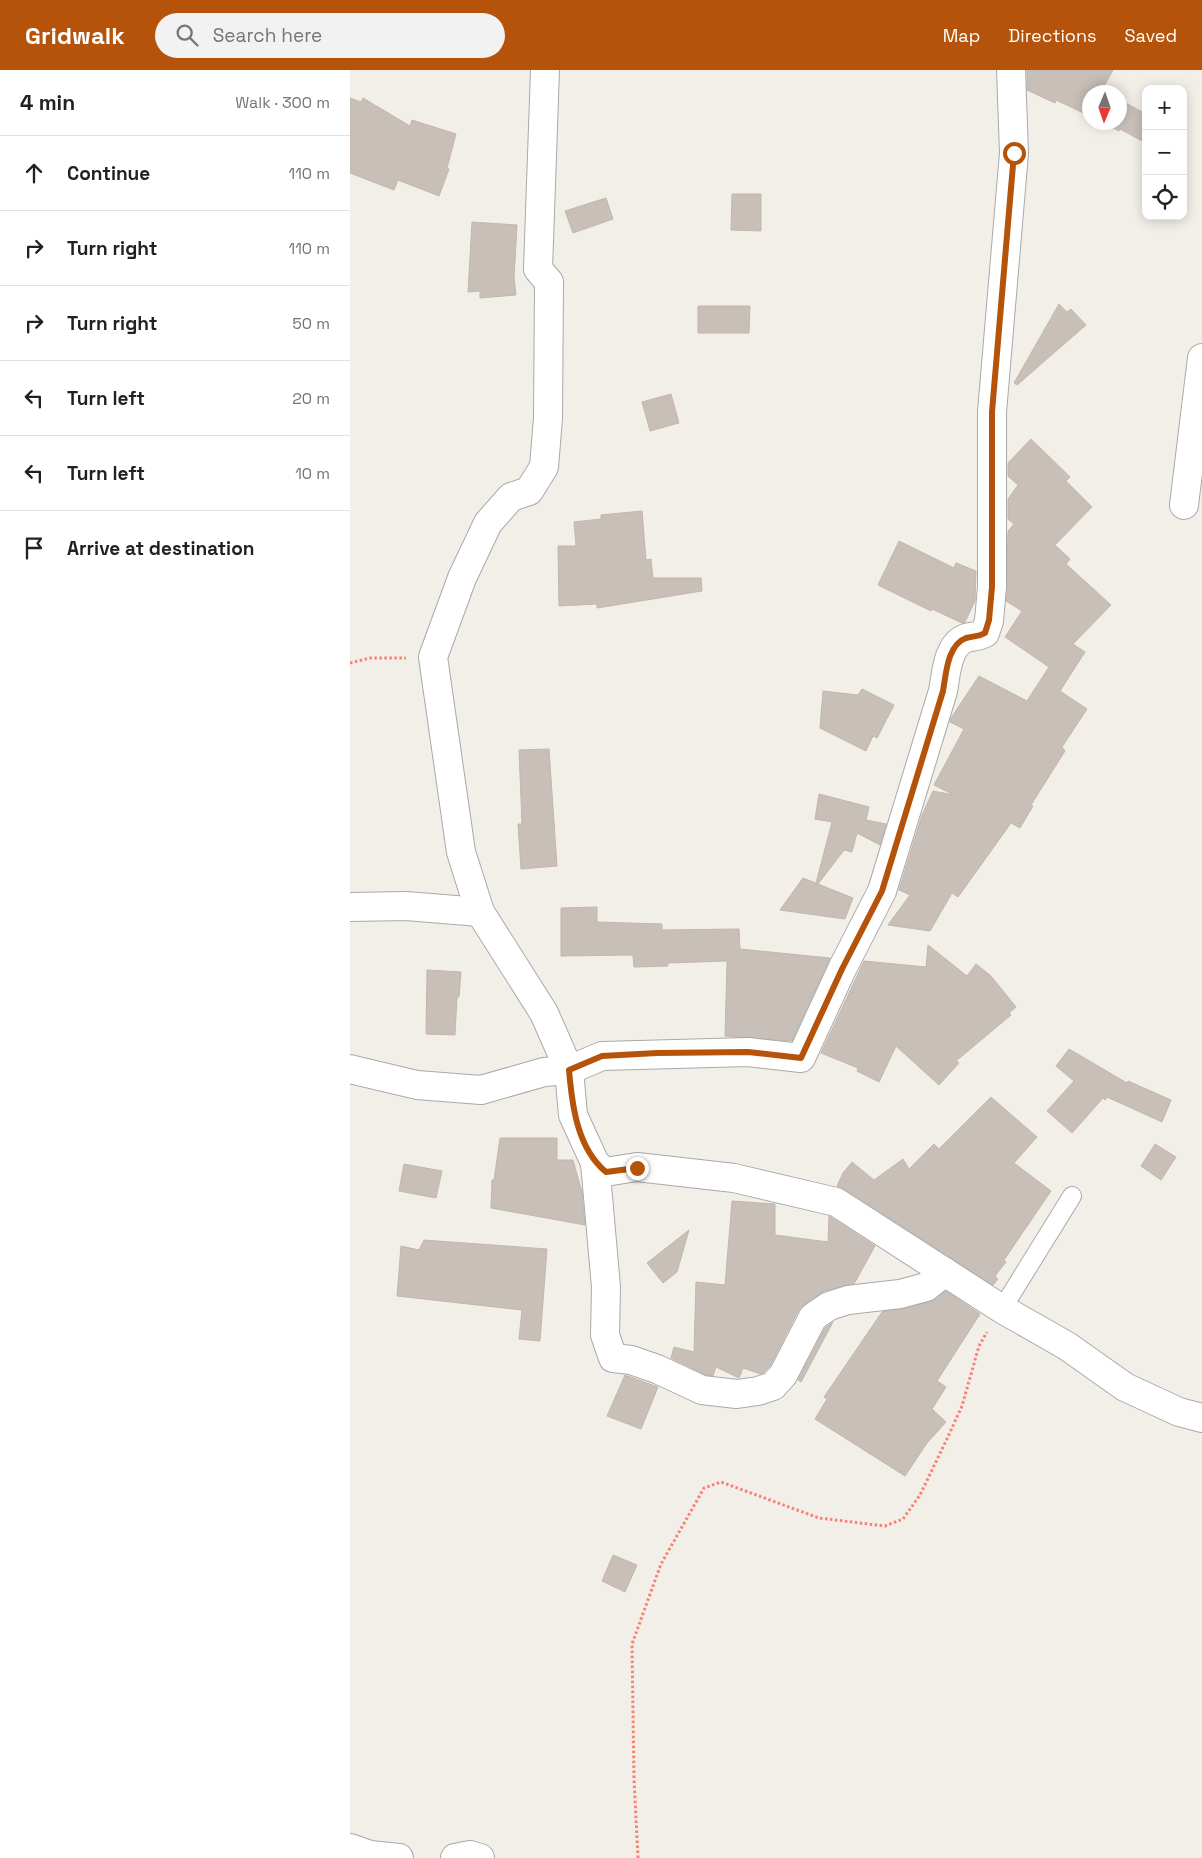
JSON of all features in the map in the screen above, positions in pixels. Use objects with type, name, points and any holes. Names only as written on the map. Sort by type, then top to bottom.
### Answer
[{"type":"street","points":[[545,70],[538,270],[549,282],[548,418],[544,467],[529,491],[511,497],[488,524],[462,578],[433,657],[461,852],[480,912],[544,1013],[569,1070],[574,1115],[595,1163],[606,1287],[605,1336],[613,1358],[631,1360],[657,1369],[702,1390],[737,1394],[758,1391],[773,1386],[783,1375],[813,1318],[829,1306],[848,1300],[900,1294],[926,1287],[945,1272]]},
{"type":"street","points":[[350,1069],[417,1085],[481,1090],[544,1072],[569,1070],[602,1056],[748,1052],[801,1058],[842,969],[882,891],[943,691],[949,661],[956,644],[966,638],[977,637],[985,633],[989,620],[992,587],[992,412],[1014,153],[1011,70]]},
{"type":"street","points":[[1184,505],[1202,358]]},
{"type":"street","points":[[350,907],[406,906],[480,912]]},
{"type":"street","points":[[595,1163],[606,1172],[637,1168],[734,1178],[836,1202],[1002,1309],[1067,1346],[1125,1386],[1179,1412],[1202,1418]]},
{"type":"street","points":[[350,1848],[370,1855],[399,1858]]},
{"type":"street","points":[[455,1858],[470,1855],[480,1858]]},
{"type":"lane","points":[[1002,1309],[1072,1196]]},
{"type":"path","points":[[350,663],[370,658],[433,657]]},
{"type":"path","points":[[638,1858],[634,1779],[632,1644],[661,1564],[704,1488],[721,1482],[819,1518],[886,1526],[903,1519],[920,1495],[946,1441],[962,1406],[979,1346],[1002,1309]]},
{"type":"building","points":[[1027,70],[1113,70],[1105,85],[1082,85],[1082,112],[1056,100],[1055,103],[1027,90]]},
{"type":"building","points":[[350,98],[361,102],[363,98],[410,126],[412,120],[456,134],[447,168],[449,169],[439,196],[398,180],[394,190],[350,173]]},
{"type":"building","points":[[1127,104],[1142,112],[1142,141],[1122,130],[1127,130]]},
{"type":"building","points":[[732,194],[761,194],[761,231],[731,230]]},
{"type":"building","points":[[606,198],[613,219],[573,233],[565,211]]},
{"type":"building","points":[[472,222],[517,225],[514,278],[516,295],[480,298],[480,291],[468,292]]},
{"type":"building","points":[[1059,304],[1067,312],[1071,309],[1086,325],[1017,385],[1014,383]]},
{"type":"building","points":[[698,306],[750,306],[749,333],[698,333]]},
{"type":"building","points":[[671,394],[679,423],[650,431],[642,402]]},
{"type":"building","points":[[1031,439],[1070,477],[1066,481],[1092,507],[1055,545],[1070,559],[1066,564],[1111,605],[1073,644],[1085,652],[1060,691],[1087,709],[1062,747],[1065,751],[1031,805],[1033,806],[1020,828],[1011,823],[958,897],[952,893],[930,931],[888,925],[910,895],[899,890],[922,815],[933,791],[954,795],[934,785],[964,729],[950,722],[951,718],[979,676],[1027,701],[1049,667],[1005,637],[1022,611],[1006,601],[1008,531],[1014,524],[1008,519],[1008,499],[1018,485],[1008,476],[1008,463]]},
{"type":"building","points":[[642,511],[646,560],[651,559],[653,578],[701,578],[702,591],[597,608],[597,604],[559,606],[558,546],[576,546],[574,522],[601,519],[601,515]]},
{"type":"building","points":[[899,541],[954,568],[956,563],[976,571],[975,601],[965,622],[962,623],[932,609],[931,611],[878,585]]},
{"type":"building","points":[[862,689],[894,705],[877,738],[873,736],[866,751],[820,728],[823,691],[858,695]]},
{"type":"building","points":[[549,749],[557,866],[521,869],[518,824],[522,824],[519,750]]},
{"type":"building","points":[[819,794],[869,807],[866,820],[886,824],[880,845],[857,833],[852,852],[844,850],[818,884],[853,898],[845,919],[780,910],[803,878],[816,883],[832,822],[815,819]]},
{"type":"building","points":[[597,907],[597,922],[662,924],[662,930],[739,929],[740,949],[830,958],[792,1041],[725,1036],[727,961],[668,963],[668,966],[634,967],[633,956],[631,955],[561,956],[561,908]]},
{"type":"building","points":[[928,945],[967,976],[976,964],[991,976],[1016,1007],[1009,1013],[1011,1015],[956,1061],[959,1063],[939,1085],[896,1046],[879,1082],[857,1071],[858,1068],[821,1053],[864,961],[926,967]]},
{"type":"building","points":[[427,970],[461,972],[459,997],[457,997],[455,1035],[426,1034]]},
{"type":"building","points":[[1069,1049],[1127,1083],[1128,1081],[1171,1100],[1162,1122],[1107,1097],[1105,1100],[1103,1098],[1072,1133],[1047,1111],[1074,1081],[1056,1066]]},
{"type":"building","points":[[991,1097],[1037,1137],[1014,1163],[1051,1191],[1004,1260],[1006,1262],[995,1276],[998,1279],[993,1285],[837,1186],[843,1173],[852,1162],[874,1180],[903,1159],[909,1169],[934,1144],[939,1149]]},
{"type":"building","points":[[500,1138],[557,1138],[557,1160],[573,1160],[582,1192],[585,1225],[491,1208],[492,1180],[494,1180]]},
{"type":"building","points":[[1155,1144],[1176,1157],[1161,1180],[1141,1166]]},
{"type":"building","points":[[404,1164],[442,1171],[436,1198],[399,1191]]},
{"type":"building","points":[[732,1201],[775,1204],[775,1235],[828,1242],[829,1216],[875,1246],[854,1284],[824,1291],[799,1309],[770,1366],[764,1372],[761,1374],[743,1368],[739,1378],[716,1367],[713,1376],[706,1375],[671,1358],[674,1347],[694,1352],[696,1282],[725,1285]]},
{"type":"building","points":[[689,1230],[677,1272],[663,1283],[647,1263]]},
{"type":"building","points":[[424,1240],[547,1249],[540,1341],[519,1339],[522,1310],[397,1296],[401,1246],[419,1250]]},
{"type":"building","points":[[946,1291],[980,1314],[937,1381],[946,1387],[932,1409],[946,1422],[927,1443],[905,1476],[815,1419],[827,1399],[824,1397],[882,1312],[930,1302]]},
{"type":"building","points":[[833,1322],[801,1382],[798,1380],[825,1328]]},
{"type":"building","points":[[625,1375],[658,1387],[641,1429],[607,1416]]},
{"type":"building","points":[[613,1555],[637,1565],[625,1592],[602,1581]]},
{"type":"route","points":[[637,1168],[606,1172],[595,1163],[574,1115],[569,1070],[602,1056],[657,1053],[748,1052],[801,1058],[842,969],[882,891],[943,691],[949,661],[956,644],[966,638],[977,637],[985,633],[989,620],[992,587],[992,412],[1014,153]]}]
